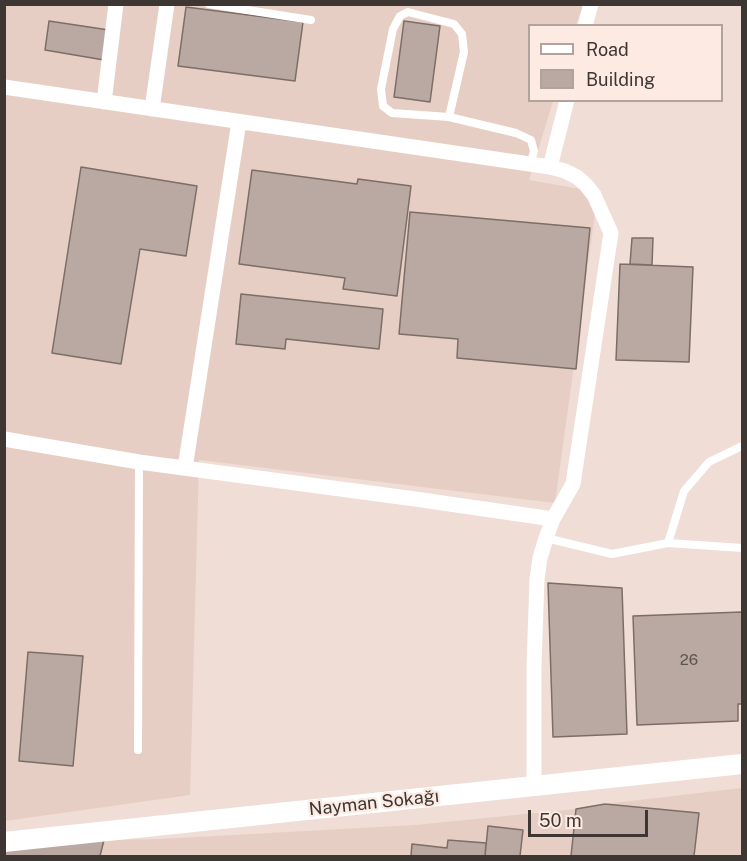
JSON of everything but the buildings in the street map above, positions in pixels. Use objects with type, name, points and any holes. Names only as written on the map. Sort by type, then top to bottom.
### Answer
[{"type":"street","points":[[104,102],[116,4]]},
{"type":"street","points":[[152,109],[167,4]]},
{"type":"street","points":[[586,24],[591,4]]},
{"type":"street","points":[[4,87],[550,167],[566,171],[577,177],[594,195],[611,232],[573,484],[553,519],[540,558],[537,579],[534,786]]},
{"type":"street","points":[[550,167],[566,102]]},
{"type":"street","points":[[185,468],[239,122]]},
{"type":"street","points":[[4,439],[140,462],[553,519]]},
{"type":"street","name":"Nayman Sokağı","points":[[4,842],[742,765]]},
{"type":"lane","points":[[209,4],[311,20]]},
{"type":"lane","points":[[449,117],[464,52],[462,34],[454,24],[408,12],[400,16],[393,29],[381,89],[383,106],[392,113],[449,117],[516,133],[531,140],[534,151],[530,165]]},
{"type":"lane","points":[[668,543],[684,490],[709,462],[742,446]]},
{"type":"lane","points":[[138,750],[140,462]]},
{"type":"lane","points":[[546,538],[612,554],[668,543],[742,548]]},
{"type":"shaded area","points":[[4,5],[583,5],[576,24],[528,24],[528,102],[553,102],[529,180],[598,192],[555,503],[199,460],[190,795],[5,821]]},
{"type":"shaded area","points":[[742,788],[742,856],[5,856],[5,847],[415,825],[575,809]]}]
